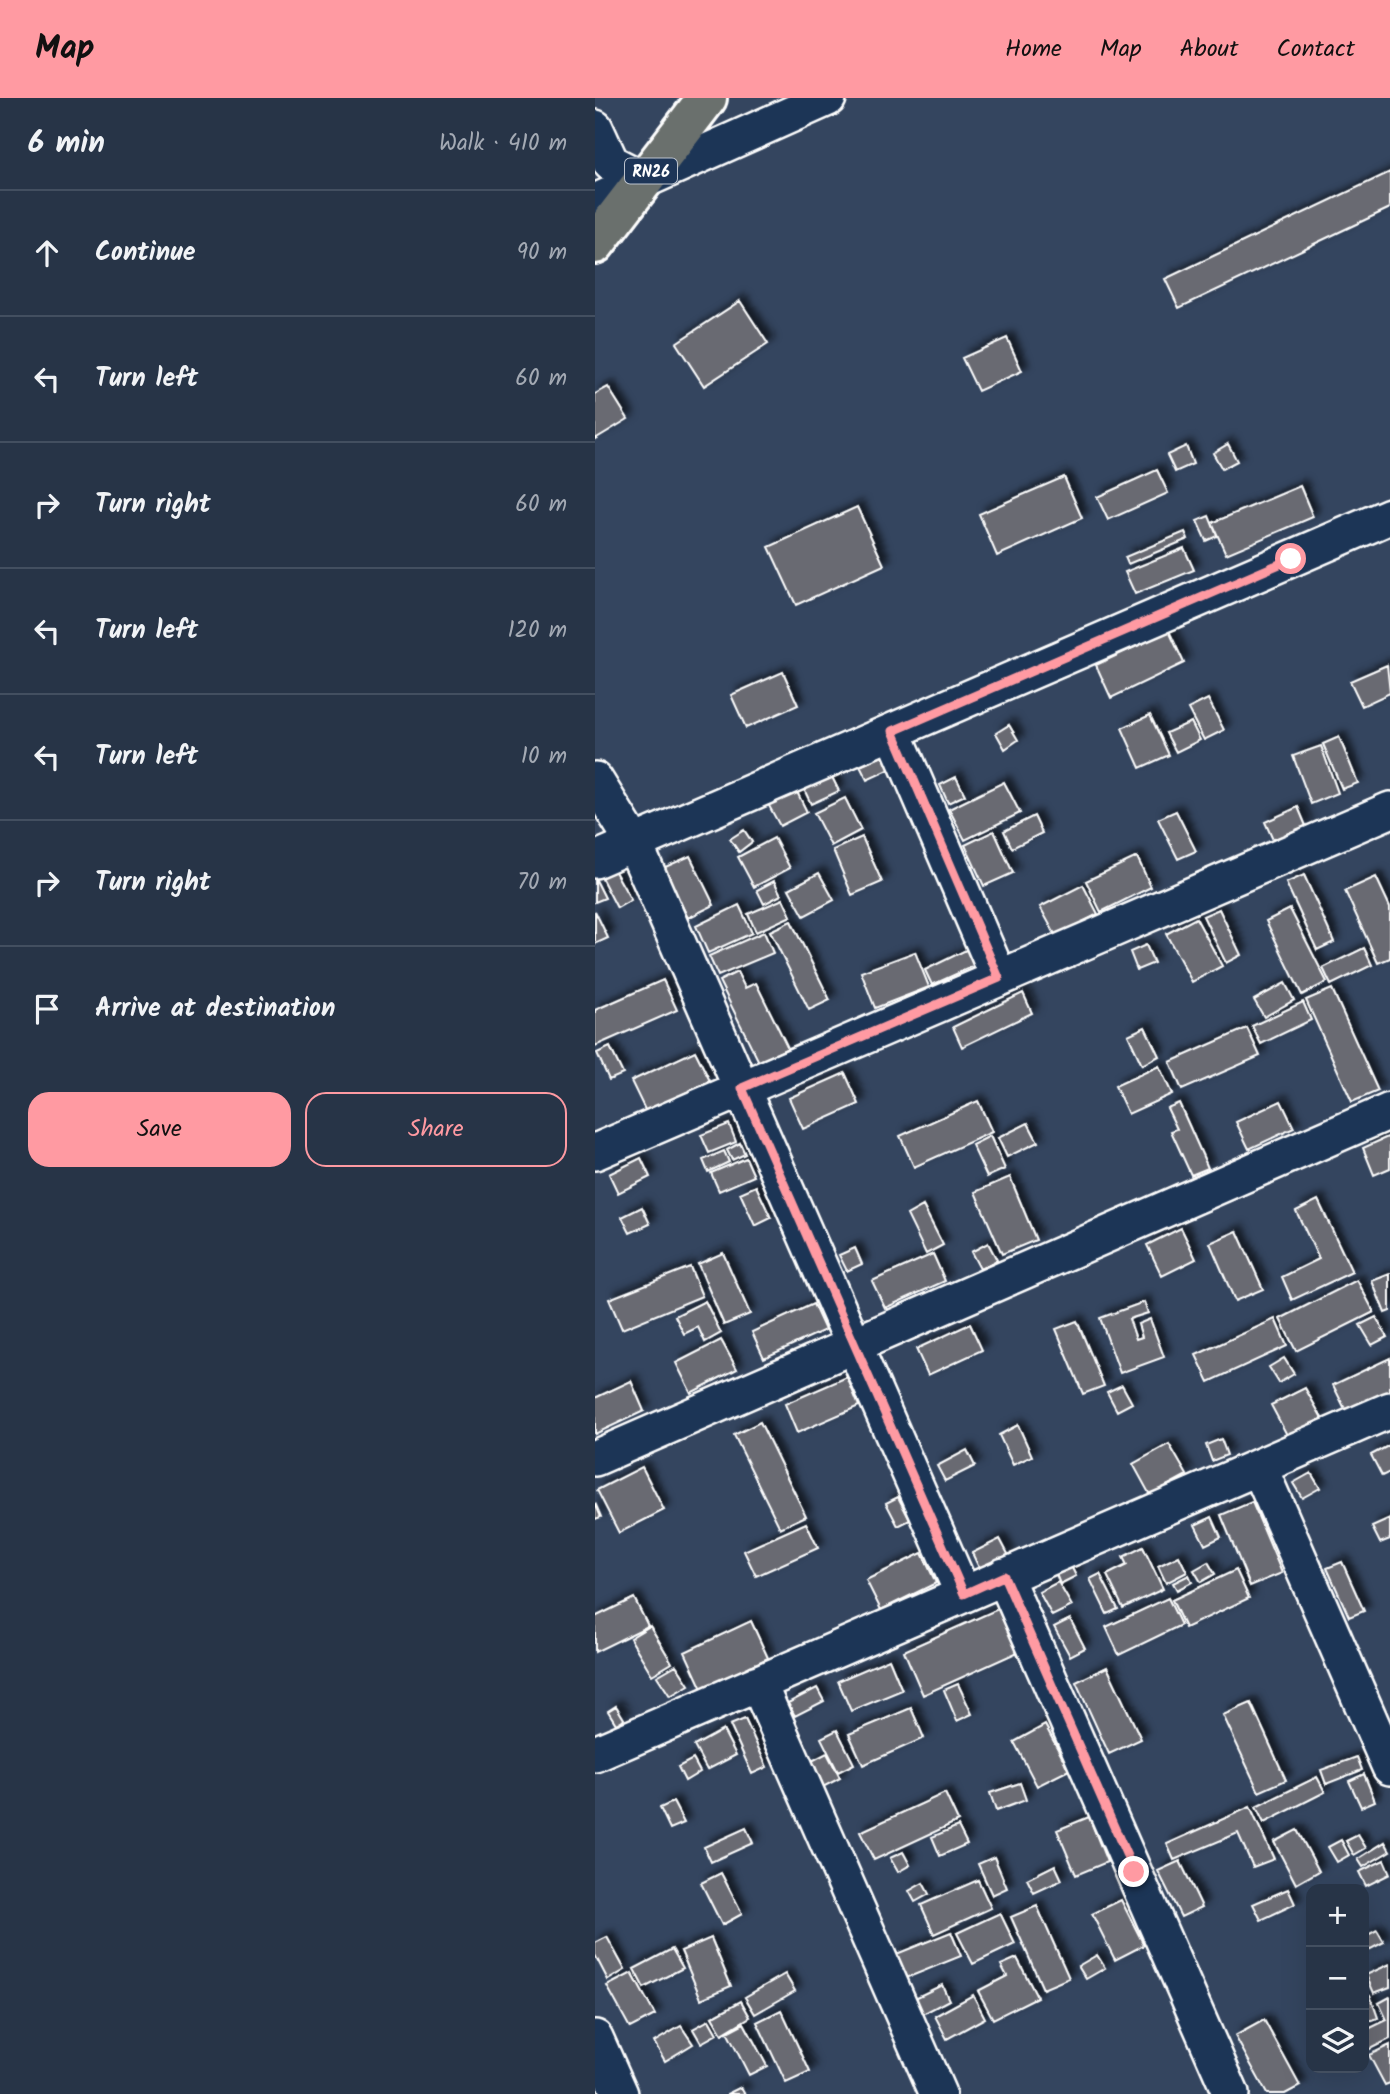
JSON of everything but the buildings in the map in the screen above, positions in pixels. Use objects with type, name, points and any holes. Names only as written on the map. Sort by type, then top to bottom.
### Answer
[{"type":"main road","name":"RN26","points":[[595,244],[707,98]]},
{"type":"street","points":[[595,202],[828,98]]},
{"type":"street","points":[[595,128],[611,163],[644,180]]},
{"type":"street","points":[[595,860],[1390,516]]},
{"type":"street","points":[[893,731],[999,978]]},
{"type":"street","points":[[595,780],[634,843],[964,1594]]},
{"type":"street","points":[[595,1152],[1390,810]]},
{"type":"street","points":[[595,1458],[1390,1111]]},
{"type":"street","points":[[595,1754],[1390,1410]]},
{"type":"street","points":[[1258,1467],[1390,1767]]},
{"type":"street","points":[[1004,1576],[1231,2094]]},
{"type":"street","points":[[758,1683],[938,2094]]},
{"type":"street","points":[[595,2038],[620,2094]]},
{"type":"route","points":[[1134,1872],[1004,1576],[964,1594],[742,1088],[999,978],[893,731],[1291,559]]}]
